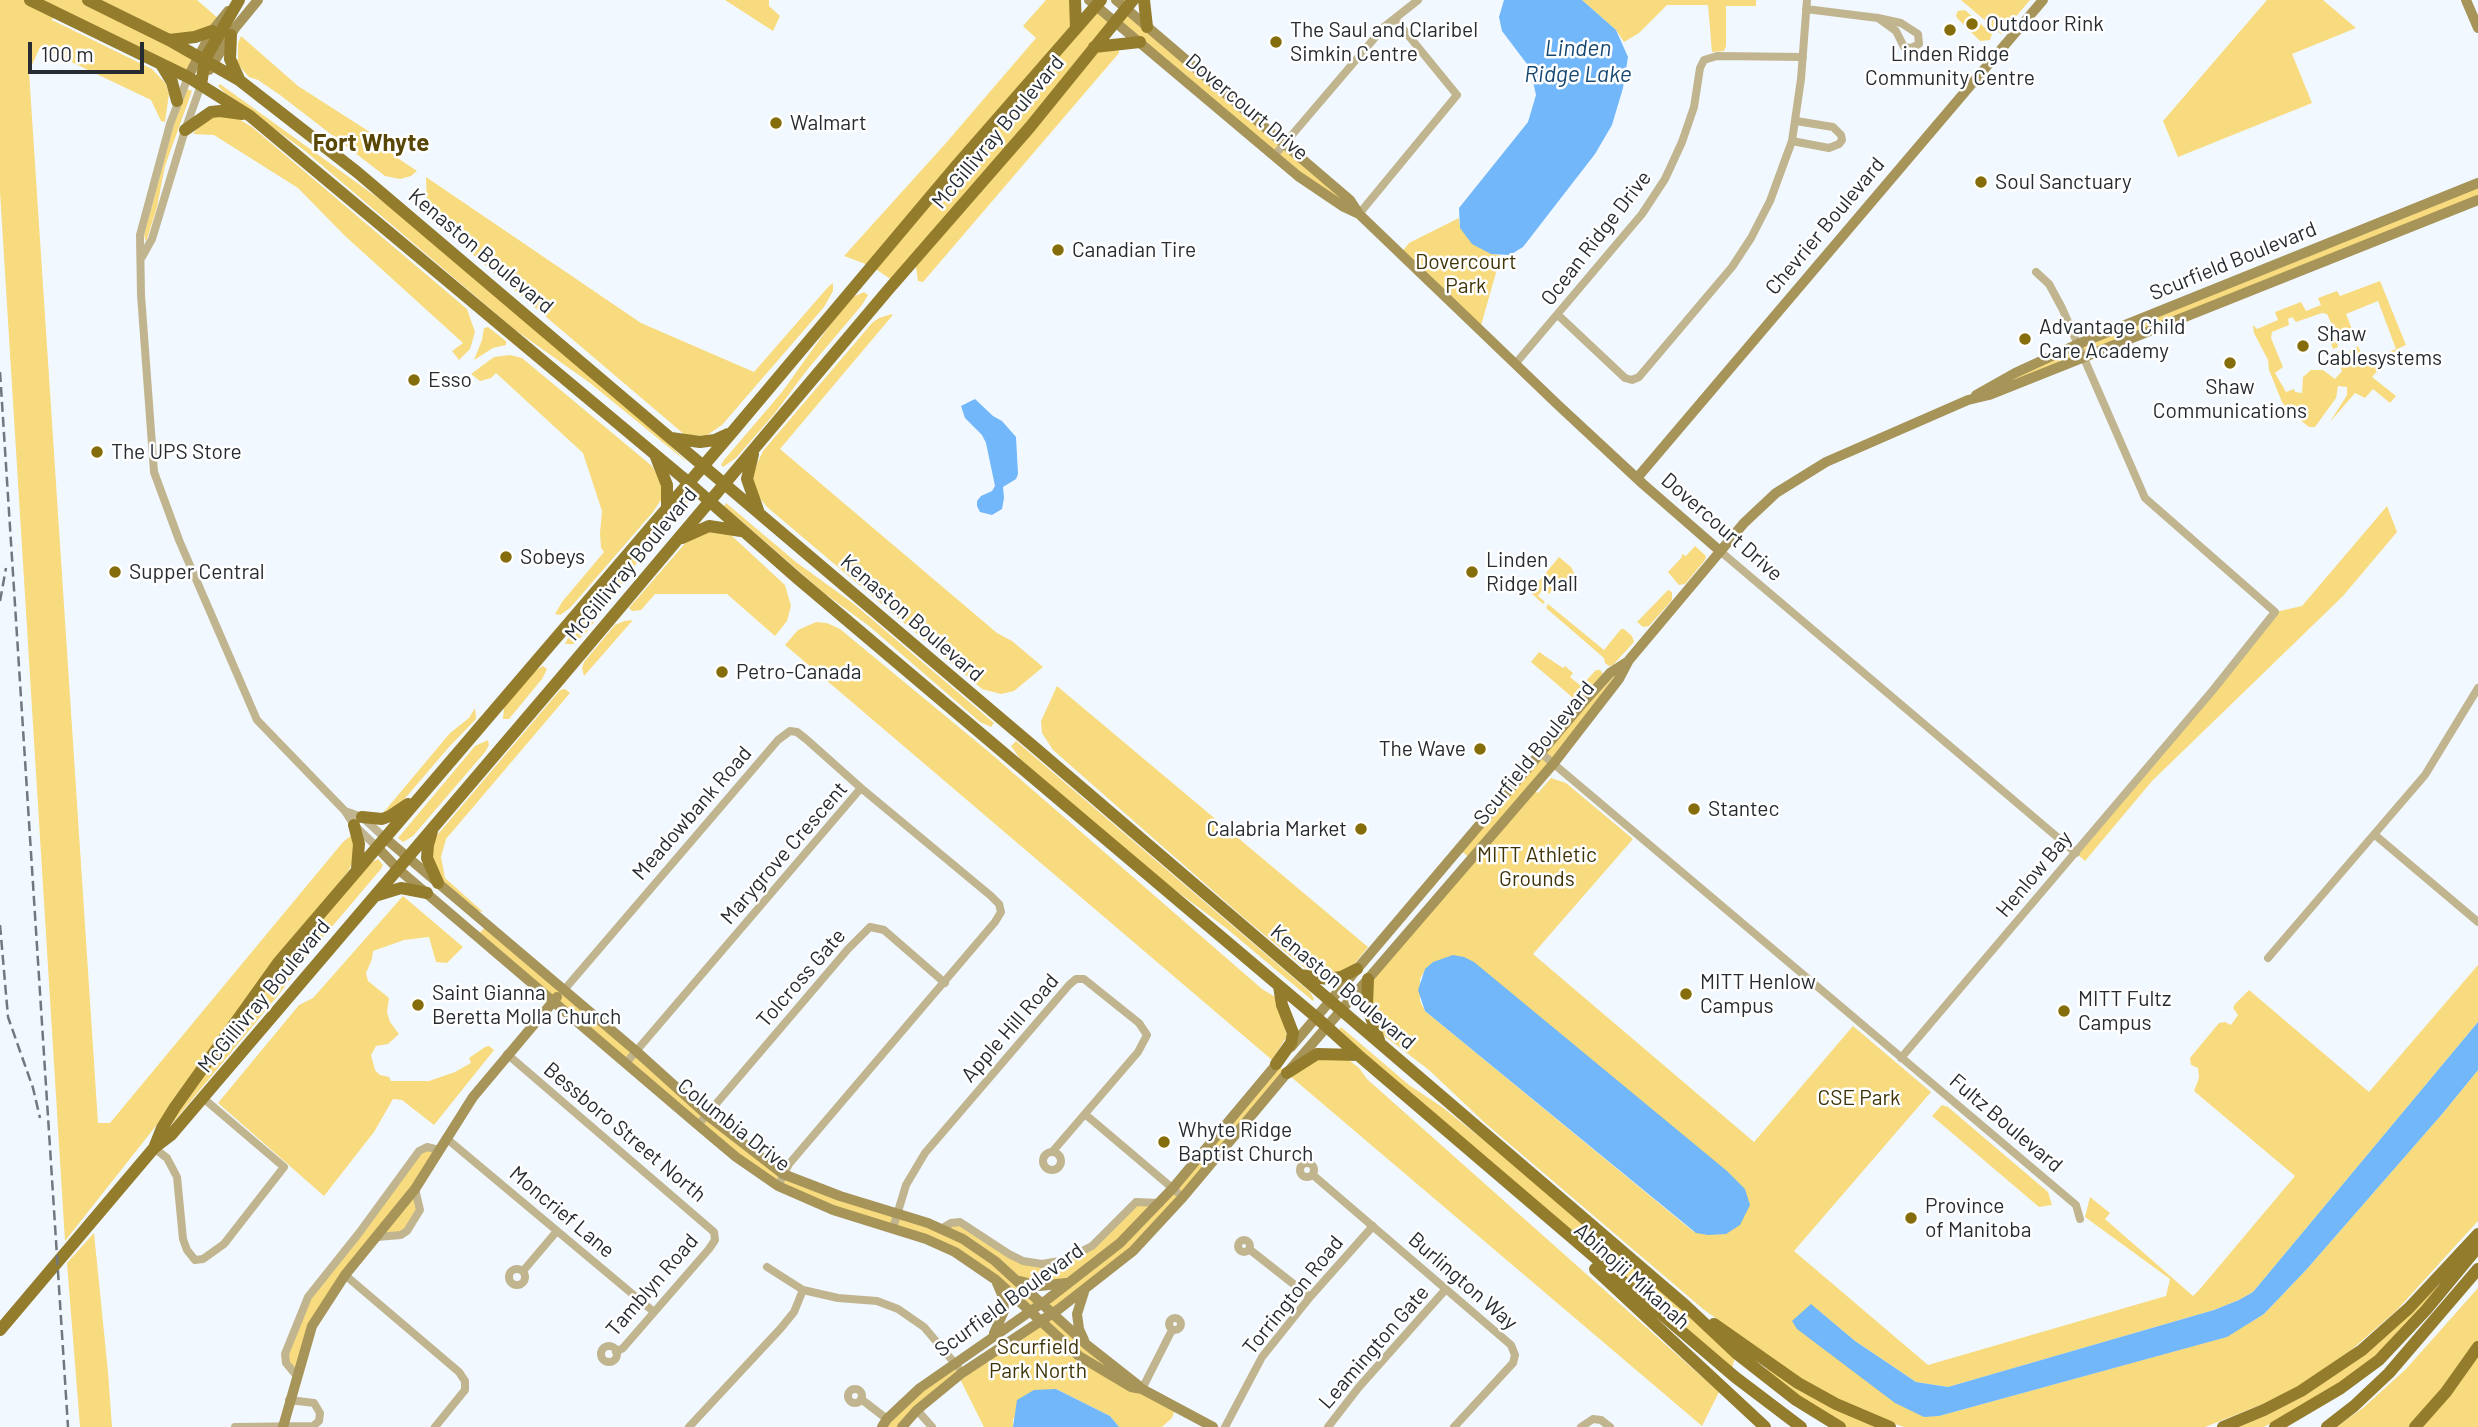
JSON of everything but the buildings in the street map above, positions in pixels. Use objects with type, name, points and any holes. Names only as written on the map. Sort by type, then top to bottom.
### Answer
[{"type":"main road","name":"Kenaston Boulevard","points":[[30,0],[188,77],[250,116],[688,482],[1473,1154]]},
{"type":"main road","name":"Kenaston Boulevard","points":[[88,0],[169,40],[239,80],[376,187],[1685,1305]]},
{"type":"main road","points":[[201,85],[206,60],[238,0]]},
{"type":"main road","points":[[1075,0],[1076,28]]},
{"type":"main road","points":[[1144,0],[1147,27]]},
{"type":"main road","name":"McGillivray Boulevard","points":[[154,1148],[175,1107],[278,963],[1076,28],[1095,2]]},
{"type":"main road","name":"McGillivray Boulevard","points":[[0,1330],[154,1148],[171,1135],[203,1098],[888,290],[1026,132],[1115,22],[1125,3]]},
{"type":"main road","points":[[169,40],[195,37],[212,31]]},
{"type":"main road","points":[[231,35],[230,59],[239,80]]},
{"type":"main road","points":[[1094,47],[1139,42]]},
{"type":"main road","points":[[160,64],[172,82],[177,101]]},
{"type":"main road","points":[[185,130],[211,112],[250,116]]},
{"type":"main road","points":[[671,438],[700,442],[715,440],[734,430]]},
{"type":"main road","points":[[754,449],[747,479],[760,513]]},
{"type":"main road","points":[[655,454],[667,485],[667,507]]},
{"type":"main road","points":[[672,544],[709,526],[743,531]]},
{"type":"main road","points":[[357,871],[358,821],[390,816],[422,794]]},
{"type":"main road","points":[[437,821],[428,845],[427,858],[438,883]]},
{"type":"main road","points":[[372,897],[401,888],[427,892]]},
{"type":"main road","points":[[1297,974],[1328,979],[1341,977],[1357,969]]},
{"type":"main road","points":[[1368,979],[1367,1006],[1380,1044]]},
{"type":"main road","points":[[1279,986],[1282,1005],[1293,1033],[1282,1069]]},
{"type":"main road","points":[[1282,1069],[1317,1054],[1358,1055]]},
{"type":"main road","points":[[1473,1154],[1735,1377],[1801,1427]]},
{"type":"main road","name":"Abinojii Mikanah","points":[[1473,1154],[1485,1170],[1765,1427]]},
{"type":"main road","points":[[2223,1427],[2301,1391],[2362,1350],[2409,1308],[2478,1234]]},
{"type":"main road","points":[[2275,1427],[2341,1388],[2379,1360],[2419,1319],[2478,1247]]},
{"type":"main road","points":[[2327,1427],[2389,1373],[2478,1269]]},
{"type":"main road","points":[[1685,1305],[1701,1322],[1775,1384],[1840,1427]]},
{"type":"main road","name":"Abinojii Mikanah","points":[[1685,1305],[1704,1315],[1798,1383],[1845,1409],[1890,1427]]},
{"type":"main road","points":[[2415,1427],[2446,1392],[2478,1347]]},
{"type":"street","points":[[206,60],[212,31],[238,0]]},
{"type":"street","points":[[258,0],[231,35],[188,77],[177,101],[140,235],[141,295],[154,472],[179,540],[257,720],[345,811],[381,842]]},
{"type":"street","points":[[1274,156],[1384,27],[1418,0]]},
{"type":"street","name":"Chevrier Boulevard","points":[[1637,478],[2043,0]]},
{"type":"street","points":[[2466,0],[2478,28]]},
{"type":"street","name":"Dovercourt Drive","points":[[1095,2],[1115,22],[1298,176],[1344,207],[1360,214]]},
{"type":"street","name":"Dovercourt Drive","points":[[1125,3],[1147,27],[1350,200],[1360,214],[1637,478],[2076,853]]},
{"type":"street","points":[[1558,316],[1625,378],[1632,380],[1639,377],[1743,251],[1770,201],[1792,141],[1796,121],[1807,4],[1878,18],[1901,23],[1920,37],[1919,44],[1911,48],[1904,47],[1896,31],[1878,18]]},
{"type":"street","points":[[1360,214],[1457,96],[1395,19]]},
{"type":"street","name":"Ocean Ridge Drive","points":[[1516,363],[1642,214],[1665,179],[1690,119],[1704,60],[1709,56],[1803,57]]},
{"type":"street","points":[[142,257],[152,239],[201,85]]},
{"type":"street","points":[[1792,141],[1829,148],[1842,140],[1833,127],[1796,121]]},
{"type":"street","name":"Scurfield Boulevard","points":[[884,1423],[920,1388],[1072,1281],[1120,1243],[1160,1203],[1282,1069],[1327,1027],[1554,764],[1619,679],[1629,660],[1759,508],[1800,477],[1826,462],[1968,400],[2014,373],[2078,344],[2478,183]]},
{"type":"street","name":"Scurfield Boulevard","points":[[1968,400],[1989,395],[2084,358],[2478,200]]},
{"type":"street","name":"Henlow Bay","points":[[1901,1058],[2076,853],[2275,612],[2145,498],[2078,344],[2049,284],[2036,272]]},
{"type":"street","name":"Scurfield Boulevard","points":[[902,1427],[917,1410],[962,1373],[1053,1314],[1133,1251],[1183,1197],[1282,1069],[1329,1001],[1610,673],[1629,660]]},
{"type":"street","points":[[2268,958],[2425,775],[2478,688]]},
{"type":"street","name":"Meadowbank Road","points":[[564,990],[783,734],[797,732],[861,788]]},
{"type":"street","points":[[1542,754],[1901,1058]]},
{"type":"street","name":"Marygrove Crescent","points":[[626,1063],[861,788],[999,904],[1001,912],[945,983],[783,1174],[778,1186]]},
{"type":"street","points":[[2375,835],[2478,922]]},
{"type":"street","name":"Columbia Drive","points":[[381,842],[407,857],[636,1051],[707,1115],[783,1174],[941,1229],[979,1250],[1087,1345],[1142,1389],[1213,1427]]},
{"type":"street","name":"Columbia Drive","points":[[381,842],[398,869],[736,1157],[778,1186],[833,1210],[893,1228],[956,1252],[996,1280],[1079,1356],[1130,1387],[1142,1389]]},
{"type":"street","name":"Tolcross Gate","points":[[698,1125],[870,927],[884,930],[945,983]]},
{"type":"street","name":"Apple Hill Road","points":[[893,1228],[906,1185],[925,1153],[1069,985],[1076,979],[1084,979],[1139,1023],[1147,1035],[1138,1052],[1053,1151]]},
{"type":"street","points":[[283,1426],[312,1326],[345,1275],[415,1189],[472,1097],[564,990]]},
{"type":"street","name":"Bessboro Street North","points":[[507,1054],[707,1225],[715,1240]]},
{"type":"street","name":"Fultz Boulevard","points":[[1901,1058],[2076,1205],[2080,1219]]},
{"type":"street","points":[[154,1148],[167,1158],[177,1177],[183,1239],[187,1250],[195,1259],[203,1259],[224,1244],[285,1167],[203,1098]]},
{"type":"street","points":[[1086,1115],[1183,1197]]},
{"type":"street","name":"Moncrief Lane","points":[[446,1138],[654,1312]]},
{"type":"street","points":[[296,1375],[286,1363],[285,1354],[308,1297],[419,1151],[427,1147],[439,1150]]},
{"type":"street","name":"Burlington Way","points":[[1313,1175],[1511,1345],[1515,1355],[1513,1363],[1454,1427]]},
{"type":"street","points":[[377,1237],[401,1236],[407,1231],[421,1210],[415,1189]]},
{"type":"street","name":"Scurfield Boulevard","points":[[1042,1264],[1065,1260],[1092,1246],[1136,1202],[1160,1203]]},
{"type":"street","name":"Columbia Drive","points":[[941,1229],[951,1223],[960,1222],[1009,1254],[1023,1261],[1042,1264]]},
{"type":"street","name":"Torrington Road","points":[[1225,1427],[1262,1357],[1310,1297],[1373,1226]]},
{"type":"street","points":[[523,1271],[557,1231]]},
{"type":"street","name":"Tamblyn Road","points":[[616,1352],[715,1240]]},
{"type":"street","points":[[1249,1249],[1310,1297]]},
{"type":"street","points":[[767,1267],[803,1290],[838,1298],[877,1301],[898,1309],[924,1327],[962,1373]]},
{"type":"street","points":[[345,1275],[460,1372],[465,1381],[465,1390],[435,1427]]},
{"type":"street","points":[[1014,1278],[1040,1286],[1072,1281]]},
{"type":"street","points":[[993,1336],[1004,1311],[1003,1297],[996,1280]]},
{"type":"street","name":"Leamington Gate","points":[[1328,1427],[1359,1387],[1446,1289]]},
{"type":"street","points":[[689,1427],[781,1328],[794,1312],[803,1290]]},
{"type":"street","points":[[1085,1291],[1077,1314],[1079,1329],[1087,1345]]},
{"type":"street","points":[[1142,1389],[1172,1330]]},
{"type":"street","points":[[861,1399],[884,1423]]},
{"type":"street","points":[[235,1427],[313,1426],[320,1417],[314,1403],[289,1400]]},
{"type":"street","points":[[917,1410],[932,1427]]},
{"type":"street","points":[[1581,1427],[1593,1419],[1601,1420],[1610,1427]]},
{"type":"green space","points":[[0,0],[197,0],[220,20],[212,31],[170,40],[199,56],[188,77],[55,13],[52,20],[152,69],[166,84],[169,94],[165,122],[161,121],[151,100],[40,47],[29,72],[98,1123],[110,1123],[343,842],[352,835],[354,840],[353,861],[349,870],[281,955],[159,1122],[65,1241],[0,192]]},
{"type":"green space","points":[[725,0],[769,0],[769,6],[780,16],[773,31]]},
{"type":"green space","points":[[1046,0],[1075,0],[1076,27],[1096,5],[1115,21],[1125,8],[1116,0],[1133,0],[1126,8],[1350,200],[1344,207],[1115,22],[1094,46],[1118,44],[1119,53],[923,282],[918,281],[915,260],[895,282],[871,266],[844,256],[1036,38],[1023,26]]},
{"type":"green space","points":[[1582,0],[1756,0],[1756,6],[1726,6],[1726,46],[1724,51],[1712,52],[1708,5],[1667,5],[1639,33],[1624,42],[1616,30]]},
{"type":"green space","points":[[1961,0],[2030,0],[2001,34]]},
{"type":"green space","points":[[2267,0],[2323,0],[2356,28],[2292,54],[2312,103],[2178,157],[2163,121]]},
{"type":"green space","name":"Outdoor Rink","points":[[1965,10],[1992,34],[1990,40],[1980,41],[1957,18],[1958,11]]},
{"type":"green space","points":[[241,36],[298,86],[387,143],[393,155],[417,171],[400,179],[385,176],[280,95],[249,77],[235,61],[238,59]]},
{"type":"green space","points":[[220,84],[385,203],[659,435],[688,463],[590,383],[514,329],[304,150],[227,95],[218,86]]},
{"type":"green space","points":[[187,89],[192,91],[165,166],[157,207],[146,242],[144,235],[180,101]]},
{"type":"green space","points":[[213,116],[237,118],[252,127],[467,309],[475,332],[470,349],[459,360],[452,351],[463,343],[344,235],[298,188],[214,135],[193,134],[201,123]]},
{"type":"green space","points":[[426,177],[641,323],[754,372],[833,283],[833,291],[824,307],[722,425],[706,436],[685,435],[445,231],[433,218],[427,205]]},
{"type":"green space","points":[[2478,182],[2478,200],[1989,395],[1990,386]]},
{"type":"green space","name":"Dovercourt Park","points":[[1459,218],[1460,228],[1491,254],[1501,255],[1480,329],[1401,253],[1409,243]]},
{"type":"green space","points":[[2380,281],[2406,345],[2397,349],[2372,377],[2396,396],[2390,403],[2373,389],[2365,398],[2355,393],[2330,422],[2347,395],[2347,387],[2338,386],[2336,398],[2315,427],[2309,427],[2282,402],[2253,325],[2257,329],[2278,320],[2275,312],[2301,302],[2306,311],[2321,305],[2318,298],[2337,291],[2340,296]],"holes":[[[2378,301],[2396,349],[2365,361],[2358,346],[2343,356],[2340,351],[2335,353],[2342,371],[2335,379],[2323,370],[2311,370],[2303,377],[2302,393],[2295,392],[2294,389],[2286,392],[2275,373],[2283,367],[2271,338],[2272,332],[2289,325],[2288,319],[2292,317],[2296,322],[2322,313],[2327,314],[2332,325],[2327,332],[2333,349],[2338,347],[2337,341],[2355,337],[2346,314]]]},
{"type":"green space","points":[[864,292],[868,295],[862,305],[775,413],[736,458],[723,467],[721,465],[724,460],[782,392],[830,325],[853,297]]},
{"type":"green space","points":[[892,314],[780,449],[997,633],[1012,641],[1043,667],[1014,691],[1001,694],[982,689],[767,507],[753,484],[753,472],[763,451],[872,323]]},
{"type":"green space","points":[[488,327],[506,341],[506,345],[493,348],[474,360],[484,328]]},
{"type":"green space","points":[[510,355],[522,358],[652,466],[662,483],[661,500],[653,512],[570,608],[560,615],[555,614],[562,602],[604,552],[601,548],[600,533],[602,511],[583,453],[496,373],[491,378],[480,381],[471,374],[494,357]]},
{"type":"green space","points":[[686,499],[688,503],[639,560],[586,633],[573,644],[565,644],[571,632],[629,564],[646,539],[679,503]]},
{"type":"green space","points":[[726,503],[796,562],[854,604],[994,723],[991,727],[980,722],[869,626],[824,593],[724,506]]},
{"type":"green space","points":[[2387,506],[2397,532],[2343,596],[2152,781],[2085,861],[2076,853],[2275,612],[2302,606]]},
{"type":"green space","points":[[700,532],[724,532],[732,536],[785,585],[791,606],[787,621],[775,636],[727,594],[655,594],[641,610],[632,611],[629,608],[688,540]]},
{"type":"green space","points":[[1695,546],[1706,556],[1705,560],[1685,584],[1679,585],[1668,572],[1682,554],[1686,556]]},
{"type":"green space","points":[[1559,557],[1574,573],[1563,586],[1558,583],[1549,594],[1543,589],[1538,596],[1545,602],[1543,604],[1530,592]]},
{"type":"green space","points":[[1668,590],[1672,592],[1672,600],[1649,626],[1643,627],[1637,622]]},
{"type":"green space","points":[[1548,604],[1604,650],[1621,629],[1632,636],[1634,642],[1609,666],[1604,658],[1546,608]]},
{"type":"green space","points":[[633,620],[584,676],[584,662],[615,625]]},
{"type":"green space","points":[[816,622],[827,623],[840,629],[989,752],[1262,989],[1277,998],[1287,1036],[1272,1060],[785,645],[798,630]]},
{"type":"green space","points":[[1539,652],[1563,668],[1565,666],[1573,673],[1570,677],[1581,686],[1596,670],[1603,674],[1576,705],[1570,705],[1568,703],[1572,697],[1531,662]]},
{"type":"green space","points":[[1629,660],[1533,790],[1538,793],[1551,778],[1566,783],[1633,839],[1533,954],[1754,1142],[1853,1026],[1931,1092],[1794,1251],[1928,1365],[2166,1296],[2170,1279],[2085,1217],[2090,1197],[2110,1213],[2105,1219],[2193,1296],[2200,1289],[2295,1176],[2194,1091],[2199,1078],[2198,1068],[2191,1065],[2190,1058],[2219,1023],[2231,1025],[2238,1015],[2233,1008],[2235,1004],[2249,990],[2369,1092],[2478,965],[2478,1022],[2253,1292],[2239,1300],[2214,1310],[1948,1387],[1916,1382],[1855,1341],[1811,1304],[1939,1416],[2226,1337],[2264,1314],[2306,1270],[2478,1070],[2478,1221],[2396,1311],[2350,1351],[2299,1386],[2263,1404],[2205,1427],[1904,1427],[1880,1419],[1810,1386],[1703,1309],[1485,1123],[1429,1070],[1378,1031],[1367,983],[1471,859],[1460,850],[1542,754]],"holes":[[[1433,962],[1695,1233],[1425,1011],[1420,1001],[1420,979]]]},
{"type":"green space","points":[[543,666],[547,669],[542,679],[509,719],[503,719],[504,707],[536,670]]},
{"type":"green space","points":[[1057,686],[1368,947],[1352,967],[1341,973],[1317,974],[1306,969],[1053,750],[1042,733],[1041,721]]},
{"type":"green space","points":[[565,689],[570,693],[446,839],[441,857],[445,878],[483,912],[478,911],[445,884],[433,868],[433,840],[560,690]]},
{"type":"green space","points":[[475,708],[476,719],[401,803],[383,813],[450,733],[469,718]]},
{"type":"green space","points":[[488,740],[489,745],[485,752],[413,836],[403,842],[398,838],[475,746]]},
{"type":"green space","points":[[1016,741],[1310,992],[1313,1001],[1226,928],[1163,881],[1021,760],[1011,746]]},
{"type":"green space","points":[[378,859],[383,865],[381,869],[166,1131],[164,1129],[282,966],[369,864]]},
{"type":"green space","points":[[403,896],[463,947],[447,963],[436,962],[429,937],[404,940],[373,951],[366,973],[368,981],[389,998],[387,1012],[390,1022],[399,1034],[388,1044],[376,1046],[371,1055],[375,1070],[380,1075],[389,1077],[391,1081],[429,1081],[471,1063],[469,1058],[485,1047],[489,1046],[494,1050],[434,1125],[402,1100],[393,1099],[374,1132],[324,1196],[218,1103],[299,1005],[313,998]]},
{"type":"green space","name":"Scurfield Park North","points":[[488,924],[783,1174],[940,1229],[960,1222],[1009,1254],[1042,1264],[1092,1246],[1136,1202],[1160,1203],[1276,1064],[1287,1073],[1133,1251],[1053,1313],[1087,1345],[1176,1407],[1172,1418],[1162,1427],[1119,1427],[1110,1416],[1056,1389],[1013,1419],[1013,1427],[984,1427],[959,1377],[902,1427],[882,1427],[955,1362],[959,1376],[1053,1314],[1041,1303],[1031,1310],[970,1260],[778,1186],[477,936]],"holes":[[[1070,1282],[1041,1303],[1028,1284]]]},
{"type":"green space","points":[[1341,1027],[1409,1085],[1495,1149],[1736,1355],[1732,1368],[1346,1038],[1339,1030]]},
{"type":"green space","points":[[1317,1057],[1349,1060],[1359,1068],[1367,1079],[1719,1392],[1702,1426],[1290,1076]]},
{"type":"green space","points":[[1942,1105],[1948,1107],[2048,1192],[2052,1205],[2039,1207],[1932,1116]]},
{"type":"green space","points":[[439,1150],[415,1189],[420,1210],[407,1231],[377,1237],[312,1326],[296,1375],[285,1354],[308,1297],[419,1151]]},
{"type":"green space","points":[[94,1233],[112,1427],[80,1427],[67,1263]]},
{"type":"green space","points":[[2438,1288],[2394,1340],[2343,1383],[2264,1427],[2235,1427],[2298,1399]]},
{"type":"green space","points":[[2478,1288],[2478,1427],[2336,1427],[2363,1408],[2406,1369]]},
{"type":"green space","points":[[1767,1369],[1876,1427],[1846,1427],[1825,1415],[1766,1371]]},
{"type":"water","name":"Linden Ridge Lake","points":[[1504,0],[1582,0],[1616,30],[1628,57],[1623,88],[1612,125],[1595,154],[1523,247],[1510,255],[1491,254],[1472,244],[1460,228],[1459,208],[1528,122],[1536,95],[1530,68],[1502,31],[1499,17]]},
{"type":"water","points":[[975,399],[1002,421],[1016,437],[1018,474],[1016,479],[1003,487],[1002,509],[992,515],[980,512],[977,506],[981,496],[992,491],[995,486],[986,443],[965,418],[961,406]]},
{"type":"water","points":[[1453,955],[1474,962],[1727,1171],[1745,1189],[1750,1205],[1740,1225],[1726,1234],[1696,1233],[1425,1011],[1418,990],[1425,969],[1433,962]]},
{"type":"water","points":[[2478,1022],[2478,1070],[2306,1270],[2264,1314],[2227,1337],[1939,1416],[1924,1417],[1895,1403],[1797,1329],[1792,1321],[1811,1304],[1855,1341],[1916,1382],[1948,1387],[2214,1310],[2239,1300],[2253,1292]]},
{"type":"water","points":[[1056,1389],[1110,1416],[1119,1427],[1013,1427],[1017,1400],[1034,1390]]},
{"type":"railway","points":[[0,372],[68,1427]]},
{"type":"railway","points":[[0,601],[6,568]]},
{"type":"railway","points":[[0,925],[8,1017],[33,1088],[40,1118]]},
{"type":"place","name":"Outdoor Rink","points":[[1972,24]]},
{"type":"place","name":"Linden Ridge Community Centre","points":[[1950,30]]},
{"type":"place","name":"The Saul and Claribel Simkin Centre","points":[[1276,42]]},
{"type":"place","name":"Walmart","points":[[776,123]]},
{"type":"place","name":"Soul Sanctuary","points":[[1981,182]]},
{"type":"place","name":"Canadian Tire","points":[[1058,250]]},
{"type":"place","name":"Advantage Child Care Academy","points":[[2025,339]]},
{"type":"place","name":"Shaw Cablesystems","points":[[2303,346]]},
{"type":"place","name":"Shaw Communications","points":[[2230,363]]},
{"type":"place","name":"Esso","points":[[414,380]]},
{"type":"place","name":"The UPS Store","points":[[97,452]]},
{"type":"place","name":"Sobeys","points":[[506,557]]},
{"type":"place","name":"Supper Central","points":[[115,572]]},
{"type":"place","name":"Linden Ridge Mall","points":[[1472,572]]},
{"type":"place","name":"Petro-Canada","points":[[722,672]]},
{"type":"place","name":"The Wave","points":[[1480,749]]},
{"type":"place","name":"Stantec","points":[[1694,809]]},
{"type":"place","name":"Calabria Market","points":[[1361,829]]},
{"type":"place","name":"MITT Henlow Campus","points":[[1686,994]]},
{"type":"place","name":"Saint Gianna Beretta Molla Church","points":[[418,1005]]},
{"type":"place","name":"MITT Fultz Campus","points":[[2064,1011]]},
{"type":"place","name":"Whyte Ridge Baptist Church","points":[[1164,1142]]},
{"type":"place","name":"Province of Manitoba","points":[[1911,1218]]},
{"type":"district","name":"Fort Whyte","points":[[371,143]]},
{"type":"park label","name":"MITT Athletic Grounds","points":[[1537,867]]},
{"type":"park label","name":"CSE Park","points":[[1859,1098]]}]
